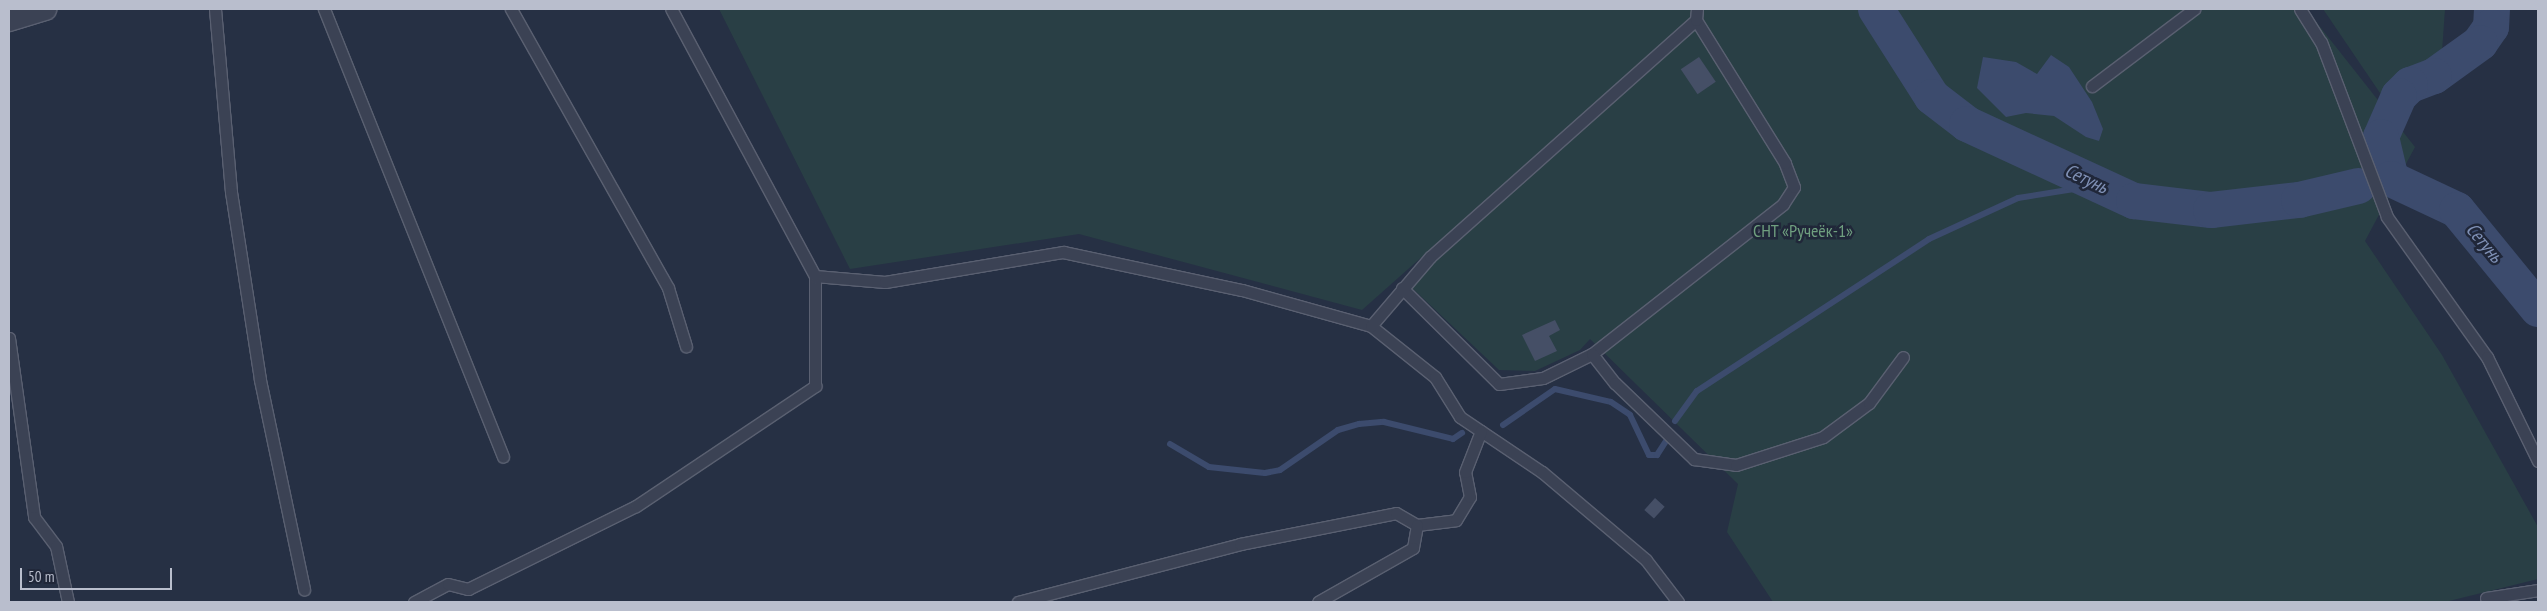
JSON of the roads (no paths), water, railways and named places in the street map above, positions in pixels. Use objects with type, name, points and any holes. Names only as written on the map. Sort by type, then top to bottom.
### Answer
[{"type":"street","points":[[9,20],[45,9]]},
{"type":"lane","points":[[215,9],[231,192],[254,340],[304,590]]},
{"type":"lane","points":[[324,9],[503,457]]},
{"type":"lane","points":[[512,9],[668,288],[686,346]]},
{"type":"lane","points":[[414,602],[448,584],[468,589],[636,506],[815,386],[815,276],[671,9]]},
{"type":"lane","points":[[2092,86],[2194,9]]},
{"type":"lane","points":[[2300,9],[2321,42],[2387,217],[2487,357],[2538,461]]},
{"type":"lane","points":[[1371,326],[1402,288],[1430,257],[1696,14],[1785,163],[1794,187],[1783,204],[1592,354],[1543,378],[1499,384],[1402,288]]},
{"type":"lane","points":[[815,276],[885,282],[1064,252],[1242,290],[1371,326],[1435,377],[1460,417],[1542,472],[1646,560],[1678,602]]},
{"type":"lane","points":[[9,338],[34,517],[56,546],[68,602]]},
{"type":"lane","points":[[1592,354],[1614,383],[1694,459],[1736,465],[1823,437],[1869,402],[1903,358]]},
{"type":"lane","points":[[1018,602],[1240,544],[1396,513],[1417,525],[1456,520],[1470,497],[1464,472],[1481,431]]},
{"type":"lane","points":[[1318,602],[1413,548],[1417,525]]},
{"type":"lane","points":[[2486,598],[2538,590]]},
{"type":"water","points":[[2051,55],[2069,67],[2092,102],[2103,129],[2099,141],[2086,137],[2054,116],[2026,113],[2006,117],[1977,88],[1983,57],[2016,62],[2037,74]]},
{"type":"waterway","name":"Сетунь","points":[[1876,9],[1932,97],[1967,124],[2134,201],[2211,210],[2299,200],[2358,186]]},
{"type":"waterway","points":[[2492,9],[2491,27],[2480,43],[2434,76],[2410,85],[2399,96],[2381,137],[2391,179],[2457,210],[2538,309]]},
{"type":"waterway","points":[[1675,421],[1697,391],[1929,239],[2018,198],[2099,185]]},
{"type":"waterway","points":[[1503,425],[1555,389],[1611,402],[1630,415],[1649,455],[1657,455],[1668,438]]},
{"type":"waterway","points":[[1170,444],[1209,467],[1265,473],[1280,470],[1338,430],[1359,424],[1384,422],[1453,439],[1462,433]]},
{"type":"park label","name":"СНТ «Ручеёк-1»","points":[[1803,231]]}]
